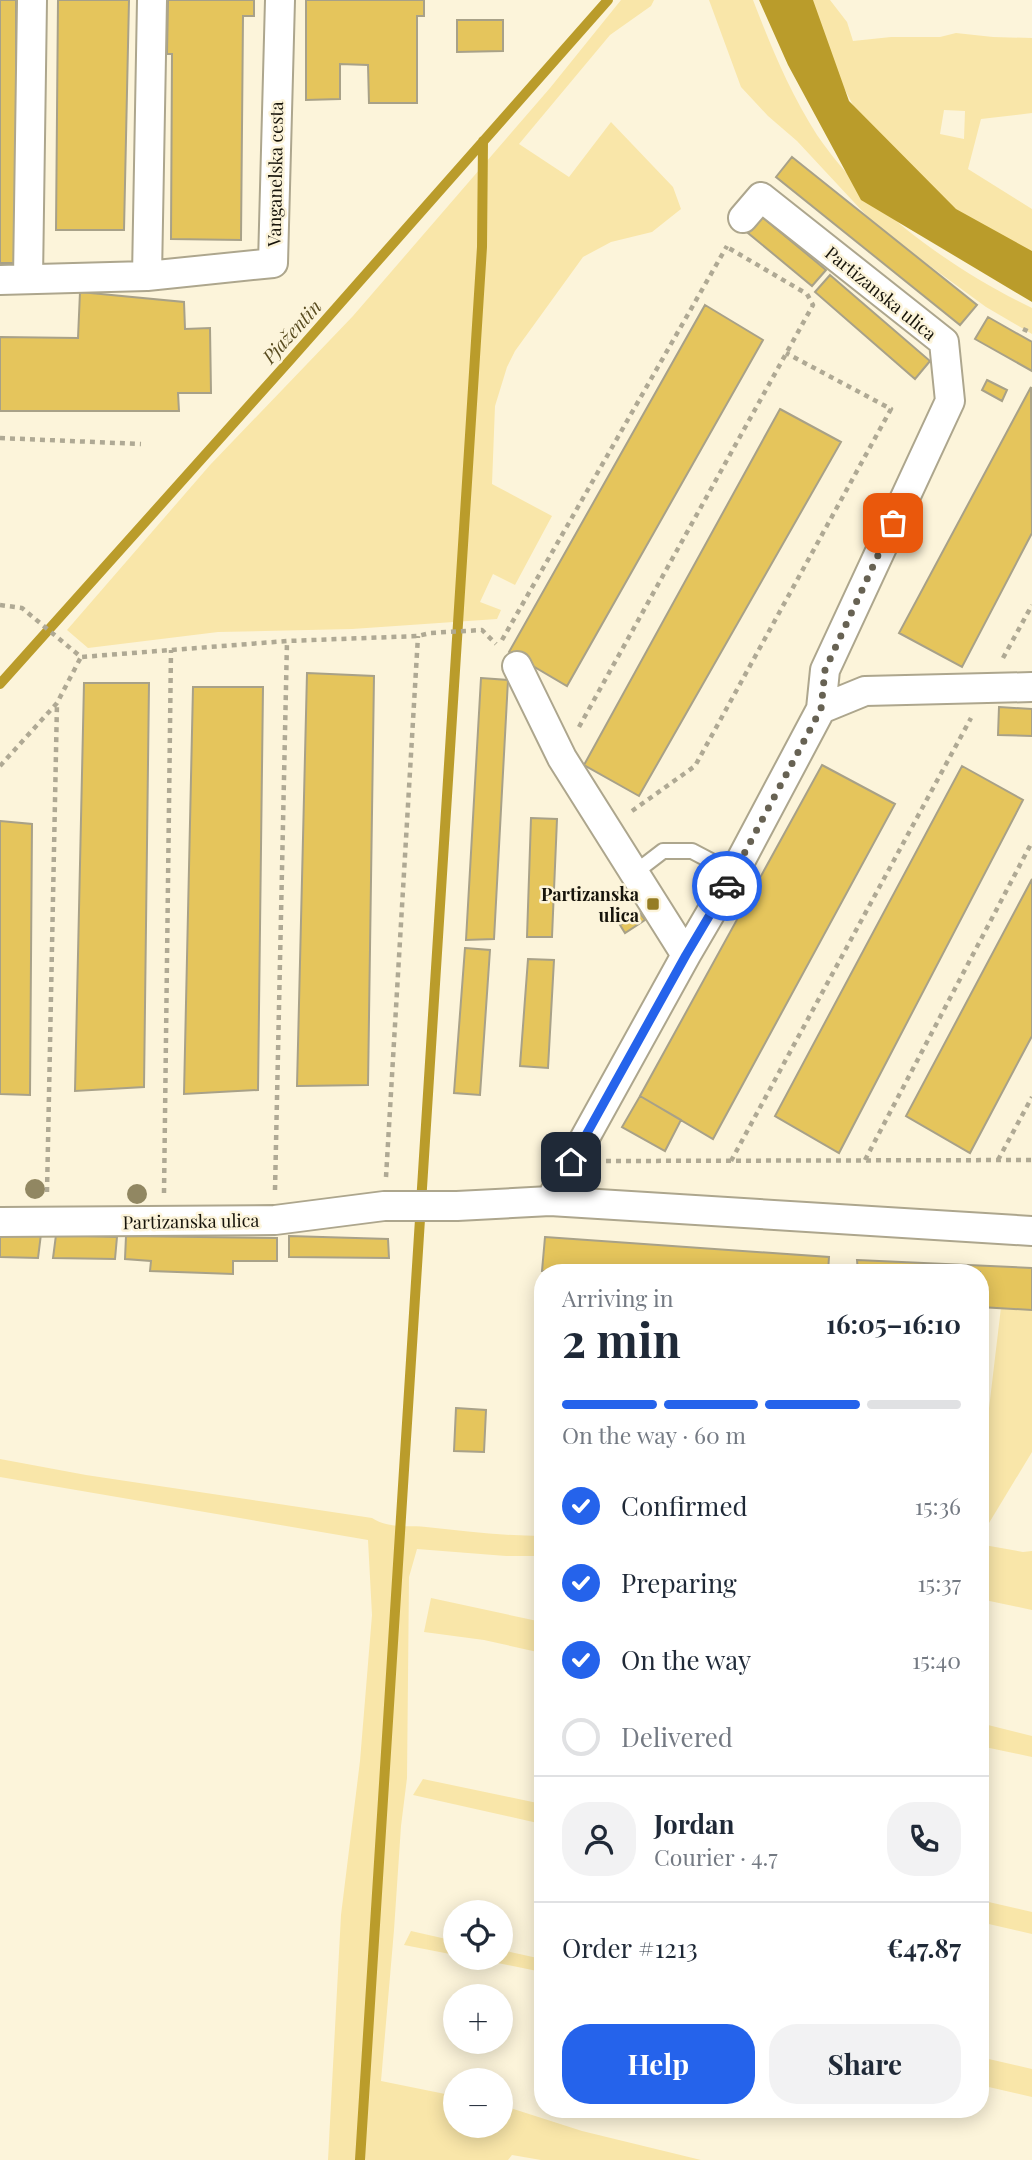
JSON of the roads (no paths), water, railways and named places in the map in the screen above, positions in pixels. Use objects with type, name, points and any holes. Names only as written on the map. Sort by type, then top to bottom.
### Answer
[{"type":"street","points":[[28,279],[33,0]]},
{"type":"street","points":[[148,276],[152,0]]},
{"type":"street","name":"Vanganelska cesta","points":[[0,280],[148,276],[273,263],[280,0]]},
{"type":"street","name":"Partizanska ulica","points":[[686,955],[734,873],[821,709],[825,670],[950,401],[944,342],[761,197],[743,218]]},
{"type":"street","points":[[507,656],[562,758],[686,955],[550,1200]]},
{"type":"street","points":[[821,709],[865,691],[1032,687]]},
{"type":"street","name":"Partizanska ulica","points":[[0,1222],[275,1220],[384,1206],[457,1206],[550,1200],[1032,1231]]},
{"type":"lane","points":[[633,874],[663,851],[692,851],[734,873]]},
{"type":"waterway","name":"Pjažentin","points":[[0,684],[608,0]]},
{"type":"waterway","points":[[360,2160],[482,247],[483,141]]},
{"type":"place","name":"Partizanska ulica","points":[[653,904]]}]
